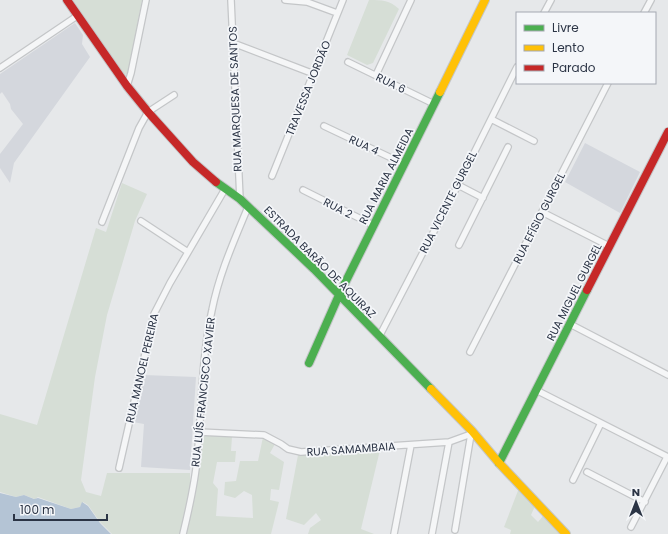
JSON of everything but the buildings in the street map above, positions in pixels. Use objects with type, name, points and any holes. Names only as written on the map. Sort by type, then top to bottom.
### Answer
[{"type":"street","name":"ESTRADA BARÃO DE AQUIRAZ","points":[[67,0],[126,86],[193,162],[207,175],[240,199],[339,295],[472,433],[566,534]]},
{"type":"street","points":[[126,86],[131,72],[146,0]]},
{"type":"street","name":"RUA MARQUESA DE SANTOS","points":[[231,0],[240,199]]},
{"type":"street","points":[[285,0],[307,2],[337,13]]},
{"type":"street","name":"TRAVESSA JORDÃO","points":[[272,176],[343,0]]},
{"type":"street","points":[[376,75],[411,0]]},
{"type":"street","name":"RUA MARIA ALMEIDA","points":[[309,363],[339,295],[485,0]]},
{"type":"street","points":[[544,12],[550,0]]},
{"type":"street","points":[[644,12],[650,0]]},
{"type":"street","points":[[0,68],[77,16]]},
{"type":"street","points":[[233,43],[314,74]]},
{"type":"street","name":"RUA 6","points":[[348,62],[434,104]]},
{"type":"street","name":"RUA VICENTE GURGEL","points":[[379,337],[516,69]]},
{"type":"street","name":"RUA EFÍSIO GURGEL","points":[[470,352],[607,84]]},
{"type":"street","points":[[102,222],[137,133],[148,112],[174,95]]},
{"type":"street","points":[[491,119],[534,141]]},
{"type":"street","name":"RUA 4","points":[[324,126],[404,164]]},
{"type":"street","name":"RUA MIGUEL GURGEL","points":[[499,463],[668,132]]},
{"type":"street","points":[[459,244],[508,148]]},
{"type":"street","points":[[458,185],[482,198]]},
{"type":"street","name":"RUA MANOEL PEREIRA","points":[[120,468],[154,314],[225,189]]},
{"type":"street","name":"RUA 2","points":[[303,190],[373,225]]},
{"type":"street","name":"RUA LUÍS FRANCISCO XAVIER","points":[[183,534],[193,489],[200,432],[207,337],[213,304],[222,270],[248,207]]},
{"type":"street","points":[[542,212],[609,246]]},
{"type":"street","points":[[141,221],[188,252]]},
{"type":"street","points":[[570,324],[668,375]]},
{"type":"street","points":[[536,390],[668,457],[631,527]]},
{"type":"street","points":[[573,480],[601,423]]},
{"type":"street","name":"RUA SAMAMBAIA","points":[[200,432],[264,435],[288,449],[301,452],[449,442],[472,433]]},
{"type":"street","points":[[455,530],[472,433]]},
{"type":"street","points":[[432,534],[449,442]]},
{"type":"street","name":"RUA SAMAMBAIA","points":[[394,534],[411,445]]},
{"type":"street","points":[[587,472],[645,502]]},
{"type":"shaded area","points":[[73,0],[142,0],[128,73],[125,75]]},
{"type":"shaded area","points":[[369,0],[386,1],[399,9],[373,63],[367,65],[347,55]]},
{"type":"shaded area","points":[[75,23],[83,35],[82,44],[90,57],[14,163],[10,183],[0,168],[0,154],[23,124],[11,109],[10,104],[2,92],[0,94],[0,74]]},
{"type":"shaded area","points":[[585,143],[640,172],[620,213],[565,182]]},
{"type":"shaded area","points":[[122,183],[147,194],[135,221],[107,315],[95,377],[81,480],[86,492],[101,496],[107,473],[190,473],[190,487],[180,534],[112,534],[100,522],[88,505],[83,502],[80,507],[71,509],[38,497],[35,499],[24,495],[16,497],[0,492],[0,414],[37,425],[96,228],[106,232]]},
{"type":"shaded area","points":[[144,375],[196,377],[190,470],[141,467],[144,424],[133,422]]},
{"type":"shaded area","points":[[201,434],[232,437],[231,451],[236,451],[235,462],[217,462],[213,483],[218,489],[216,516],[253,518],[252,495],[244,491],[235,498],[224,495],[225,482],[236,481],[240,461],[258,461],[263,437],[275,444],[270,453],[284,462],[279,490],[271,489],[270,500],[279,502],[271,534],[186,534],[196,489]]},
{"type":"shaded area","points":[[380,450],[361,529],[374,534],[308,534],[310,528],[321,520],[316,513],[304,525],[286,519],[298,455]]},
{"type":"shaded area","points":[[519,488],[535,506],[531,515],[538,522],[543,516],[562,534],[510,534],[511,530],[504,527]]},
{"type":"water","points":[[0,493],[16,497],[24,495],[34,499],[38,498],[71,509],[80,507],[82,502],[88,506],[100,523],[111,534],[0,534]]},
{"type":"traffic: fast","points":[[309,363],[339,295],[440,92]]},
{"type":"traffic: fast","points":[[216,182],[240,199],[314,269],[431,389]]},
{"type":"traffic: fast","points":[[499,463],[587,290]]},
{"type":"traffic: slow","points":[[440,92],[485,0]]},
{"type":"traffic: slow","points":[[431,389],[472,431],[499,463],[566,534]]},
{"type":"traffic: jam","points":[[67,0],[127,86],[148,112],[193,162],[216,182]]},
{"type":"traffic: jam","points":[[587,290],[668,132]]}]
